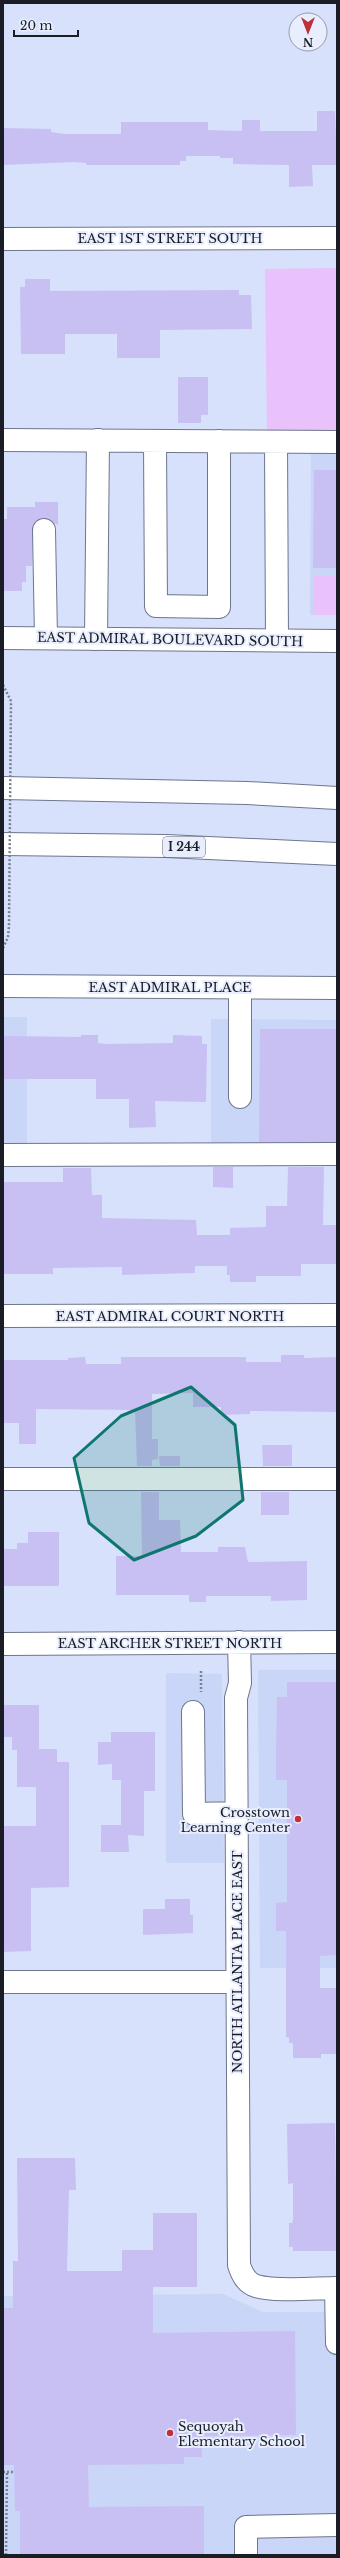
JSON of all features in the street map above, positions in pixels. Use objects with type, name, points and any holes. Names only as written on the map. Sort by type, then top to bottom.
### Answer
[{"type":"main road","name":"EAST 1ST STREET SOUTH","points":[[3,239],[337,238]]},
{"type":"main road","points":[[3,440],[337,442]]},
{"type":"main road","points":[[96,639],[98,440]]},
{"type":"main road","points":[[155,441],[156,606],[211,607],[219,607],[219,441]]},
{"type":"main road","points":[[276,442],[277,640]]},
{"type":"main road","points":[[44,530],[46,638]]},
{"type":"main road","name":"EAST ADMIRAL BOULEVARD SOUTH","points":[[3,638],[337,641]]},
{"type":"main road","points":[[3,788],[247,793],[337,798]]},
{"type":"main road","name":"I 244","points":[[3,844],[166,846],[337,854]]},
{"type":"main road","name":"EAST ADMIRAL PLACE","points":[[3,986],[337,988]]},
{"type":"main road","points":[[240,988],[240,1097]]},
{"type":"main road","points":[[3,1155],[337,1154]]},
{"type":"main road","name":"EAST ADMIRAL COURT NORTH","points":[[3,1316],[337,1315]]},
{"type":"main road","points":[[3,1480],[337,1479]]},
{"type":"main road","name":"NORTH ATLANTA PLACE EAST","points":[[239,1642],[240,1683],[236,1698],[239,2265],[242,2275],[247,2281],[255,2286],[268,2288],[337,2288]]},
{"type":"main road","name":"EAST ARCHER STREET NORTH","points":[[3,1644],[337,1642]]},
{"type":"main road","points":[[193,1712],[194,1814],[237,1813]]},
{"type":"main road","points":[[3,1982],[237,1982]]},
{"type":"main road","points":[[337,2288],[337,2343]]},
{"type":"main road","points":[[246,2555],[246,2527],[337,2525]]},
{"type":"path","points":[[3,686],[11,702],[9,926],[8,937],[3,948]]},
{"type":"path","points":[[3,2472],[14,2472]]},
{"type":"path","points":[[6,2555],[7,2472]]},
{"type":"highlighted area","points":[[191,1387],[235,1425],[243,1500],[196,1536],[134,1560],[89,1523],[74,1458],[121,1416]]},
{"type":"shaded area","points":[[337,268],[337,432],[267,433],[265,269]]},
{"type":"shaded area","points":[[311,453],[337,453],[337,615],[310,615]]},
{"type":"shaded area","points":[[314,576],[337,576],[337,615],[313,615]]},
{"type":"shaded area","points":[[3,1017],[27,1017],[27,1147],[3,1147]]},
{"type":"shaded area","points":[[211,1019],[337,1020],[337,1146],[211,1147]]},
{"type":"shaded area","name":"Crosstown Learning Center","points":[[258,1670],[337,1670],[337,1968],[260,1968]]},
{"type":"shaded area","name":"Crosstown Learning Center","points":[[166,1673],[222,1674],[224,1863],[166,1863]]},
{"type":"shaded area","name":"Sequoyah Elementary School","points":[[223,2294],[263,2312],[337,2312],[337,2555],[3,2555],[3,2296]]},
{"type":"building","points":[[317,111],[335,111],[337,165],[312,165],[313,186],[289,187],[289,165],[233,164],[233,158],[220,158],[220,156],[186,156],[186,161],[180,161],[180,165],[86,165],[86,163],[74,162],[3,165],[3,128],[51,129],[51,132],[64,134],[121,134],[121,122],[208,122],[208,130],[242,131],[242,120],[260,120],[260,131],[317,131]]},
{"type":"building","points":[[25,279],[50,279],[50,291],[239,290],[239,295],[251,295],[252,329],[160,330],[160,358],[117,358],[117,334],[65,334],[65,354],[21,354],[20,287],[25,287]]},
{"type":"building","points":[[178,377],[208,377],[208,415],[201,415],[201,423],[178,423]]},
{"type":"building","points":[[314,470],[337,470],[337,568],[313,568]]},
{"type":"building","points":[[35,502],[58,502],[58,525],[44,518],[33,524],[32,566],[26,566],[26,582],[22,582],[22,591],[3,591],[3,519],[7,519],[7,507],[35,507]]},
{"type":"building","points":[[260,1029],[337,1029],[337,1142],[259,1142]]},
{"type":"building","points":[[81,1035],[98,1035],[98,1043],[107,1044],[173,1043],[173,1035],[202,1036],[202,1044],[207,1044],[206,1102],[155,1101],[156,1127],[129,1128],[129,1099],[96,1099],[96,1079],[3,1079],[3,1036],[81,1037]]},
{"type":"building","points":[[213,1167],[233,1167],[233,1188],[213,1187]]},
{"type":"building","points":[[288,1167],[324,1167],[323,1225],[337,1225],[337,1264],[301,1264],[301,1276],[256,1276],[256,1282],[230,1282],[230,1275],[227,1275],[227,1266],[195,1266],[195,1273],[122,1275],[122,1267],[53,1268],[53,1274],[3,1274],[3,1182],[63,1182],[63,1168],[91,1168],[92,1195],[102,1195],[102,1218],[196,1220],[197,1235],[230,1235],[230,1228],[266,1227],[266,1206],[287,1206]]},
{"type":"building","points":[[281,1355],[304,1355],[304,1358],[337,1357],[337,1412],[250,1411],[250,1414],[221,1415],[221,1407],[193,1407],[193,1393],[152,1394],[152,1439],[158,1439],[158,1459],[152,1460],[152,1466],[137,1466],[135,1410],[36,1409],[36,1444],[19,1444],[19,1423],[3,1423],[3,1360],[68,1360],[68,1358],[85,1357],[86,1364],[121,1364],[121,1357],[246,1357],[246,1362],[281,1362]]},
{"type":"building","points":[[262,1445],[292,1445],[292,1466],[263,1466]]},
{"type":"building","points":[[159,1456],[180,1456],[180,1466],[160,1466]]},
{"type":"building","points":[[141,1492],[159,1492],[159,1520],[180,1520],[181,1552],[218,1552],[218,1547],[245,1547],[248,1562],[307,1561],[307,1600],[271,1601],[271,1596],[206,1596],[206,1602],[189,1602],[189,1595],[116,1595],[116,1556],[142,1556]]},
{"type":"building","points":[[261,1492],[289,1492],[289,1515],[261,1515]]},
{"type":"building","points":[[28,1532],[59,1532],[59,1586],[3,1586],[3,1549],[17,1549],[17,1543],[28,1543]]},
{"type":"building","name":"Crosstown Learning Center","points":[[287,1682],[337,1682],[337,1955],[320,1956],[320,1988],[337,1988],[337,2054],[321,2054],[321,2058],[293,2058],[293,2043],[289,2043],[289,2037],[286,2037],[286,1931],[276,1931],[276,1903],[287,1902],[287,1780],[276,1780],[276,1751],[277,1697],[287,1697]]},
{"type":"building","points":[[3,1705],[39,1705],[39,1749],[57,1749],[57,1762],[69,1762],[69,1887],[31,1888],[31,1951],[3,1952],[3,1826],[36,1826],[36,1787],[17,1787],[17,1750],[12,1750],[12,1737],[3,1737]]},
{"type":"building","points":[[111,1732],[155,1732],[155,1791],[144,1791],[144,1836],[128,1835],[129,1852],[101,1852],[101,1825],[121,1825],[121,1780],[112,1780],[112,1764],[98,1765],[98,1742],[111,1742]]},
{"type":"building","points":[[165,1899],[190,1899],[190,1915],[193,1915],[193,1933],[143,1935],[143,1909],[165,1909]]},
{"type":"building","points":[[335,2123],[337,2251],[293,2251],[293,2247],[289,2247],[289,2223],[292,2223],[293,2220],[293,2183],[288,2184],[287,2124]]},
{"type":"building","name":"Sequoyah Elementary School","points":[[17,2158],[75,2158],[76,2190],[69,2190],[67,2271],[122,2271],[122,2250],[153,2250],[153,2213],[197,2213],[197,2287],[153,2287],[153,2333],[295,2331],[296,2435],[202,2436],[202,2457],[184,2457],[184,2464],[88,2465],[89,2507],[204,2506],[204,2555],[20,2555],[20,2511],[15,2511],[14,2465],[3,2465],[3,2308],[13,2308],[13,2261],[18,2261]]},
{"type":"place","name":"Crosstown Learning Center","points":[[298,1819]]},
{"type":"place","name":"Sequoyah Elementary School","points":[[170,2433]]}]
